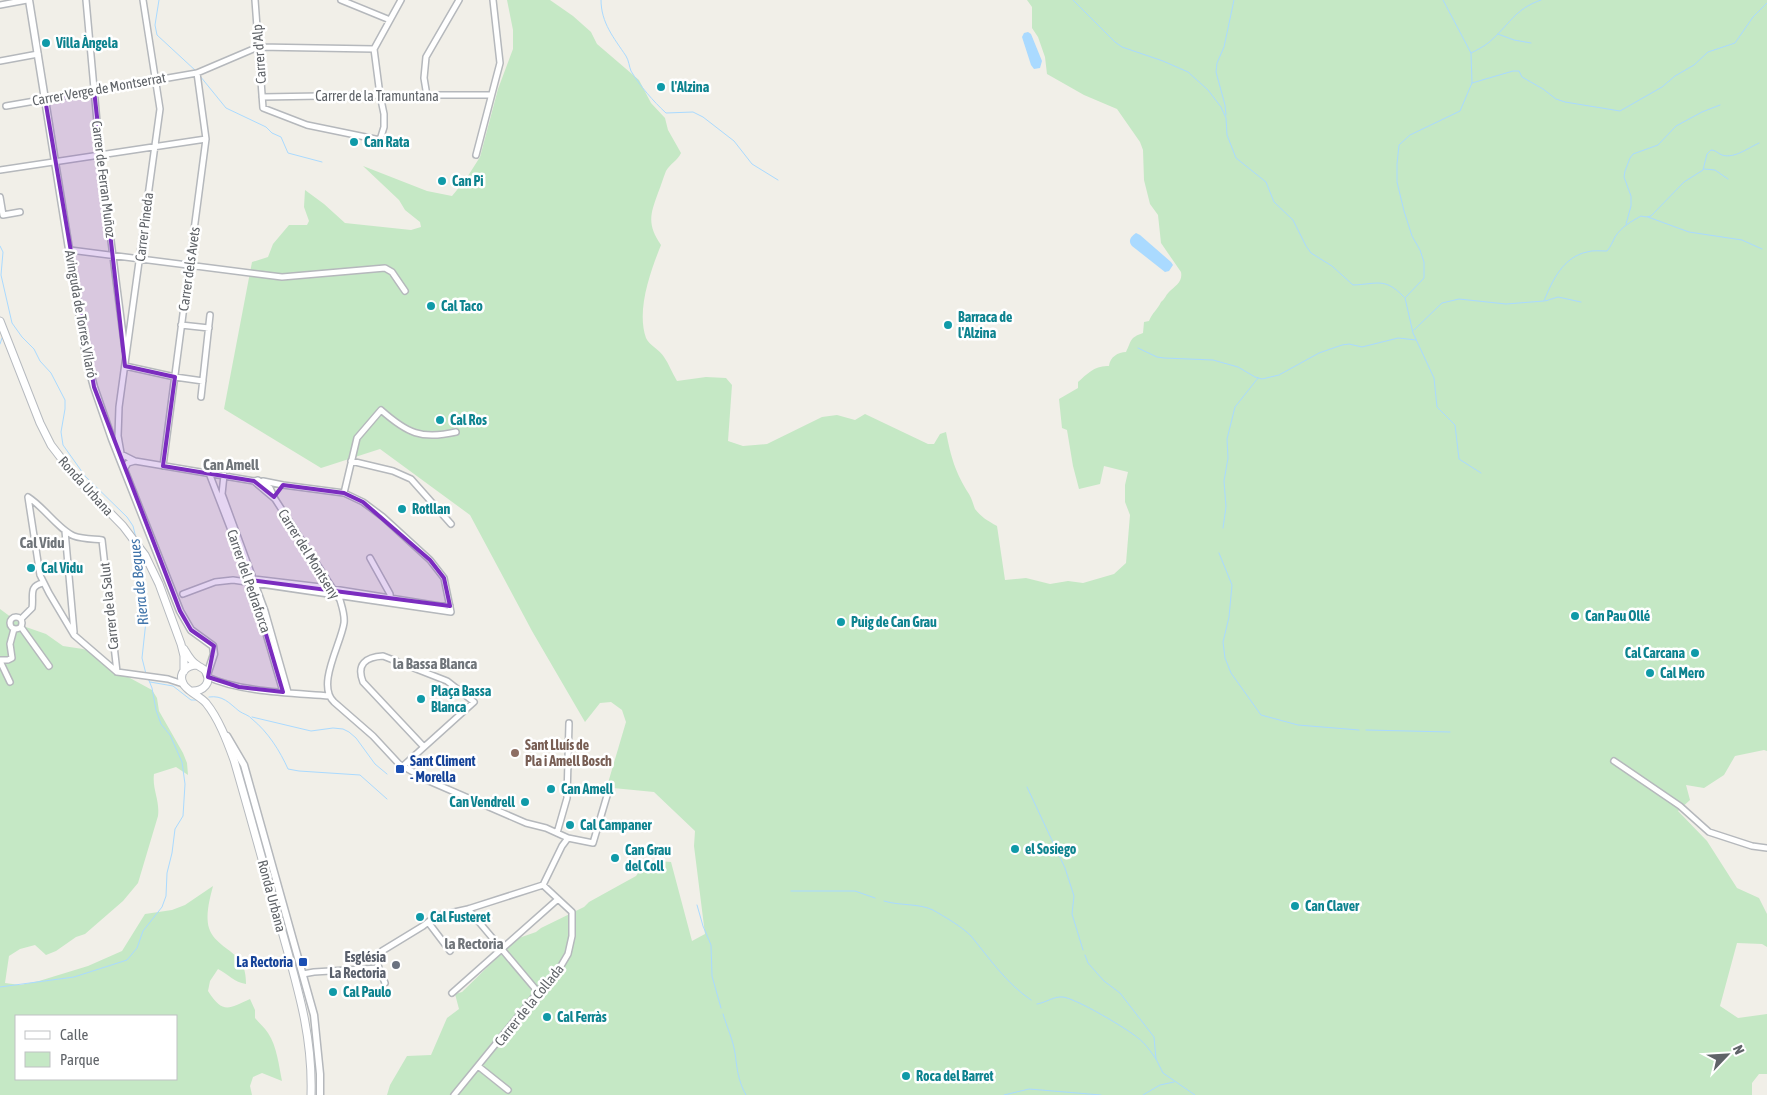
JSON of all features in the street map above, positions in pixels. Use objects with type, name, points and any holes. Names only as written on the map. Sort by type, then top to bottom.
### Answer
[{"type":"main road","name":"Ronda Urbana","points":[[0,321],[40,423],[51,445],[78,480],[141,549],[156,577],[181,644],[184,658],[183,684],[206,704],[218,723],[234,760],[300,998],[309,1045],[311,1095]]},
{"type":"main road","name":"Ronda Urbana","points":[[181,644],[199,666],[207,681],[204,696],[206,704]]},
{"type":"main road","points":[[183,672],[189,666],[199,666]]},
{"type":"main road","points":[[192,691],[199,691],[207,681]]},
{"type":"street","points":[[0,5],[28,0]]},
{"type":"street","name":"Avinguda de Torres Vilaró","points":[[28,0],[87,361],[124,469],[180,611],[191,630],[213,646],[214,654],[212,661]]},
{"type":"street","name":"Carrer de Ferran Muñoz","points":[[86,0],[100,155],[126,358]]},
{"type":"street","name":"Carrer Pineda","points":[[124,469],[118,427],[119,406],[160,109],[143,0]]},
{"type":"street","name":"Carrer d'Alp","points":[[255,0],[263,108],[307,125],[380,140]]},
{"type":"street","points":[[341,0],[390,20]]},
{"type":"street","points":[[401,0],[374,48],[384,114],[384,127],[380,140],[406,143]]},
{"type":"street","points":[[427,96],[424,78],[426,57],[460,0]]},
{"type":"street","points":[[476,154],[500,63],[494,0]]},
{"type":"street","name":"Carrer Verge de Montserrat","points":[[6,106],[196,73],[258,47],[374,48]]},
{"type":"street","points":[[0,61],[38,54]]},
{"type":"street","name":"Carrer dels Avets","points":[[163,466],[206,139],[196,73]]},
{"type":"street","name":"Carrer de la Tramuntana","points":[[262,98],[492,95]]},
{"type":"street","points":[[0,170],[206,139]]},
{"type":"street","points":[[0,197],[3,215],[20,212]]},
{"type":"street","points":[[70,250],[282,277],[385,268],[392,272],[405,291]]},
{"type":"street","points":[[201,397],[210,315]]},
{"type":"street","points":[[181,325],[209,328]]},
{"type":"street","points":[[125,366],[174,377],[203,381]]},
{"type":"street","points":[[344,493],[357,438],[381,410],[394,422],[411,433],[428,435],[456,432]]},
{"type":"street","points":[[121,454],[135,460],[163,466],[258,482],[269,488],[281,486],[344,493],[363,502],[383,517],[430,560],[444,578],[451,612],[334,592],[321,587],[252,581],[233,580],[215,582],[183,594]]},
{"type":"street","points":[[124,469],[128,463],[135,460]]},
{"type":"street","points":[[351,461],[393,471],[411,479],[452,524]]},
{"type":"street","name":"Carrer del Pedraforca","points":[[209,473],[252,581]]},
{"type":"street","name":"Carrer del Pedraforca","points":[[224,475],[222,494],[252,581],[286,692]]},
{"type":"street","name":"Carrer del Montseny","points":[[258,482],[269,488],[334,592],[343,610],[344,623],[327,682],[329,696]]},
{"type":"street","points":[[274,497],[281,486]]},
{"type":"street","points":[[74,635],[65,531],[48,513],[28,497],[40,575],[74,635],[117,672],[168,679],[183,684]]},
{"type":"street","name":"Carrer de la Salut","points":[[65,531],[75,536],[102,540],[117,672]]},
{"type":"street","points":[[370,558],[391,601]]},
{"type":"street","points":[[21,619],[32,608],[33,588],[36,584],[43,583]]},
{"type":"street","points":[[391,601],[450,606]]},
{"type":"street","points":[[10,682],[0,660],[12,658],[10,644],[14,629],[11,626],[12,619],[16,616],[23,622],[21,627]]},
{"type":"street","points":[[14,629],[21,627]]},
{"type":"street","points":[[21,627],[49,666]]},
{"type":"street","points":[[403,766],[474,702],[447,681],[383,656],[373,656],[364,662],[360,670],[363,682],[424,747]]},
{"type":"street","points":[[199,666],[212,661]]},
{"type":"street","points":[[212,661],[207,681],[329,696],[403,766],[437,785],[526,823],[546,828],[568,838],[593,843],[609,789]]},
{"type":"street","points":[[168,679],[183,672]]},
{"type":"street","points":[[557,833],[567,798],[569,722]]},
{"type":"street","points":[[218,723],[244,765],[303,974],[314,1015],[320,1074],[320,1095]]},
{"type":"street","points":[[1614,761],[1680,806],[1709,832],[1752,846],[1767,848]]},
{"type":"street","points":[[385,984],[377,961],[382,951],[436,916],[468,909],[543,884],[568,838]]},
{"type":"street","name":"Carrer de la Collada","points":[[454,1095],[538,992],[558,971],[568,954],[572,936],[572,912],[543,884]]},
{"type":"street","points":[[452,993],[558,899]]},
{"type":"street","points":[[468,909],[538,992]]},
{"type":"street","points":[[428,922],[450,952]]},
{"type":"street","points":[[303,974],[379,968]]},
{"type":"street","points":[[478,1066],[508,1090]]},
{"type":"highlighted area","points":[[94,90],[125,366],[175,377],[163,466],[254,481],[274,497],[283,485],[344,493],[363,502],[430,560],[444,578],[450,606],[250,580],[283,692],[239,687],[208,677],[214,646],[191,630],[180,611],[94,387],[45,99]]},
{"type":"green space","points":[[507,0],[550,0],[573,16],[591,32],[597,44],[639,80],[651,103],[665,118],[668,130],[681,153],[666,171],[652,214],[652,225],[661,245],[646,290],[643,327],[647,341],[662,354],[677,381],[706,377],[726,378],[732,385],[728,441],[743,446],[767,444],[822,417],[837,415],[855,420],[865,414],[928,444],[934,444],[940,434],[946,432],[954,464],[975,509],[985,519],[997,526],[1005,580],[1026,578],[1050,584],[1068,581],[1083,583],[1114,574],[1126,563],[1130,515],[1125,502],[1125,485],[1128,472],[1104,466],[1100,484],[1079,489],[1067,430],[1062,428],[1059,399],[1078,388],[1078,382],[1092,371],[1100,367],[1109,366],[1115,356],[1126,352],[1133,338],[1143,333],[1144,322],[1149,321],[1161,302],[1178,284],[1181,272],[1161,243],[1158,215],[1150,204],[1144,180],[1143,150],[1140,142],[1117,109],[1084,95],[1047,74],[1045,57],[1038,37],[1032,28],[1032,7],[1027,0],[1767,0],[1767,751],[1735,756],[1724,775],[1704,788],[1686,785],[1690,800],[1678,811],[1707,841],[1737,888],[1759,898],[1767,914],[1767,947],[1762,944],[1737,943],[1720,1006],[1738,1018],[1767,1014],[1767,1074],[1759,1074],[1752,1083],[1752,1095],[387,1095],[390,1085],[407,1056],[431,1055],[447,1018],[459,1009],[455,994],[462,992],[516,939],[536,932],[584,907],[589,902],[636,876],[647,860],[671,862],[692,941],[705,934],[694,846],[695,831],[654,792],[613,788],[608,783],[626,722],[622,710],[611,702],[600,703],[585,722],[532,631],[470,515],[380,449],[321,468],[224,409],[252,262],[268,257],[273,244],[289,225],[307,225],[309,221],[304,207],[305,190],[345,223],[411,230],[421,227],[420,222],[405,210],[399,200],[363,166],[427,191],[452,196],[466,179],[480,157],[498,89],[513,49],[513,30]]},
{"type":"green space","points":[[0,609],[23,626],[46,634],[63,646],[83,649],[96,654],[130,678],[152,690],[157,698],[159,711],[183,753],[187,763],[188,775],[176,767],[154,774],[158,816],[138,883],[123,901],[85,934],[76,937],[56,951],[46,955],[35,945],[20,949],[9,956],[5,983],[20,985],[39,981],[88,966],[122,951],[145,914],[172,910],[185,905],[213,886],[208,912],[211,934],[241,962],[246,984],[235,980],[218,969],[210,981],[208,991],[218,1003],[226,1007],[231,1007],[250,999],[255,1010],[255,1018],[267,1031],[274,1044],[282,1081],[262,1073],[253,1077],[250,1086],[252,1095],[0,1095]]},
{"type":"water","points":[[1028,32],[1031,34],[1042,61],[1040,68],[1034,69],[1031,65],[1022,37],[1024,33]]},
{"type":"water","points":[[1136,233],[1171,262],[1173,265],[1169,271],[1165,272],[1132,246],[1130,239]]},
{"type":"waterway","points":[[159,0],[155,25],[157,35],[196,71]]},
{"type":"waterway","points":[[601,0],[603,16],[609,30],[626,56],[631,71],[656,103],[666,113],[693,112],[703,117],[734,141],[752,164],[778,180]]},
{"type":"waterway","points":[[1073,0],[1122,47],[1188,72],[1208,90],[1221,107],[1226,118],[1227,135],[1236,158],[1266,182],[1274,202],[1293,220],[1311,253],[1332,266],[1353,285],[1386,284],[1404,297]]},
{"type":"waterway","points":[[1226,115],[1216,72],[1217,63],[1224,47],[1234,0]]},
{"type":"waterway","points":[[1443,0],[1471,53],[1472,83],[1460,111],[1410,135],[1399,145],[1397,182],[1412,236],[1424,262],[1424,278],[1405,298],[1413,333],[1434,378],[1437,407],[1455,425],[1459,459],[1481,473]]},
{"type":"waterway","points":[[1471,53],[1488,43],[1524,8],[1541,0]]},
{"type":"waterway","points":[[1472,83],[1519,71],[1522,77],[1556,99],[1620,111],[1662,87],[1675,76],[1694,65],[1708,52],[1735,43],[1753,17],[1767,3]]},
{"type":"waterway","points":[[1498,34],[1514,40],[1531,43]]},
{"type":"waterway","points":[[200,76],[226,108],[266,127],[272,133],[281,137],[288,153],[322,162]]},
{"type":"waterway","points":[[1626,224],[1631,206],[1631,196],[1624,177],[1633,154],[1658,145],[1676,126],[1720,105]]},
{"type":"waterway","points":[[1414,330],[1442,303],[1459,299],[1506,304],[1544,301],[1555,278],[1565,264],[1571,259],[1587,252],[1607,251],[1617,233],[1623,227],[1641,216],[1651,216],[1684,182],[1703,170],[1707,154],[1711,150],[1722,155],[1731,156],[1759,143]]},
{"type":"waterway","points":[[1704,169],[1715,170],[1728,179]]},
{"type":"waterway","points":[[1648,217],[1689,232],[1742,240],[1762,249]]},
{"type":"waterway","name":"Riera de Begues","points":[[0,246],[3,252],[1,275],[12,323],[51,373],[65,400],[61,432],[63,445],[85,476],[127,517],[133,526],[136,538]]},
{"type":"waterway","points":[[1545,301],[1558,297],[1581,302]]},
{"type":"waterway","points":[[0,344],[2,338]]},
{"type":"waterway","points":[[1138,348],[1157,357],[1213,360],[1238,367],[1262,379],[1279,375],[1319,353],[1342,345],[1349,344],[1362,347],[1398,338],[1416,340]]},
{"type":"waterway","points":[[1223,528],[1226,507],[1224,481],[1228,458],[1227,439],[1235,407],[1258,378]]},
{"type":"waterway","name":"Riera de Begues","points":[[136,547],[137,570],[146,621],[142,658],[146,674]]},
{"type":"waterway","points":[[1219,553],[1232,585],[1229,617],[1223,642],[1225,658],[1231,673],[1261,715],[1298,725],[1359,730]]},
{"type":"waterway","name":"Riera de Begues","points":[[0,987],[74,977],[127,960],[137,948],[143,931],[162,907],[166,896],[167,873],[175,829],[183,816],[185,784],[182,762],[170,735],[161,724],[148,678]]},
{"type":"waterway","points":[[150,682],[173,686],[191,700],[197,700]]},
{"type":"waterway","points":[[209,697],[222,698],[251,718],[273,742],[288,769],[360,775],[387,799]]},
{"type":"waterway","points":[[252,717],[311,731],[333,728],[343,729],[356,738],[375,764],[387,774]]},
{"type":"waterway","points":[[1366,730],[1450,732]]},
{"type":"waterway","points":[[1027,787],[1065,868],[1074,896],[1072,914],[1083,950]]},
{"type":"waterway","points":[[791,891],[855,891],[875,898]]},
{"type":"waterway","points":[[884,901],[927,908],[958,925],[971,936],[1006,978],[1031,1000]]},
{"type":"waterway","points":[[697,905],[711,945],[712,976],[721,1008]]},
{"type":"waterway","points":[[1085,955],[1088,963],[1104,981],[1120,993],[1154,1037],[1156,1059],[1163,1073],[1195,1095]]},
{"type":"waterway","points":[[1037,1004],[1060,997],[1079,1003],[1132,1033],[1143,1042],[1156,1059]]},
{"type":"waterway","points":[[723,1014],[734,1048],[740,1080],[746,1095]]},
{"type":"waterway","points":[[1143,1095],[1160,1085],[1174,1082]]},
{"type":"waterway","points":[[1004,1095],[1029,1089],[1101,1095]]},
{"type":"place","name":"Villa Àngela","points":[[46,43]]},
{"type":"place","name":"l'Alzina","points":[[661,87]]},
{"type":"place","name":"Can Rata","points":[[354,142]]},
{"type":"place","name":"Can Pi","points":[[442,181]]},
{"type":"place","name":"Cal Taco","points":[[431,306]]},
{"type":"place","name":"Barraca de l'Alzina","points":[[948,325]]},
{"type":"place","name":"Cal Ros","points":[[440,420]]},
{"type":"place","name":"Rotllan","points":[[402,509]]},
{"type":"place","name":"Cal Vidu","points":[[31,568]]},
{"type":"place","name":"Can Pau Ollé","points":[[1575,616]]},
{"type":"place","name":"Puig de Can Grau","points":[[841,622]]},
{"type":"place","name":"Cal Carcana","points":[[1695,653]]},
{"type":"place","name":"Cal Mero","points":[[1650,673]]},
{"type":"place","name":"Plaça Bassa Blanca","points":[[421,699]]},
{"type":"place","name":"Sant Lluís de Pla i Amell Bosch","points":[[515,753]]},
{"type":"place","name":"Sant Climent - Morella","points":[[400,769]]},
{"type":"place","name":"Can Amell","points":[[551,789]]},
{"type":"place","name":"Can Vendrell","points":[[525,802]]},
{"type":"place","name":"Cal Campaner","points":[[570,825]]},
{"type":"place","name":"el Sosiego","points":[[1015,849]]},
{"type":"place","name":"Can Grau del Coll","points":[[615,858]]},
{"type":"place","name":"Can Claver","points":[[1295,906]]},
{"type":"place","name":"Cal Fusteret","points":[[420,917]]},
{"type":"place","name":"La Rectoria","points":[[303,962]]},
{"type":"place","name":"Església La Rectoria","points":[[396,965]]},
{"type":"place","name":"Cal Paulo","points":[[333,992]]},
{"type":"place","name":"Cal Ferràs","points":[[547,1017]]},
{"type":"place","name":"Roca del Barret","points":[[906,1076]]},
{"type":"district","name":"Can Amell","points":[[231,465]]},
{"type":"district","name":"Cal Vidu","points":[[42,543]]},
{"type":"district","name":"la Bassa Blanca","points":[[435,664]]},
{"type":"district","name":"la Rectoria","points":[[474,944]]}]
